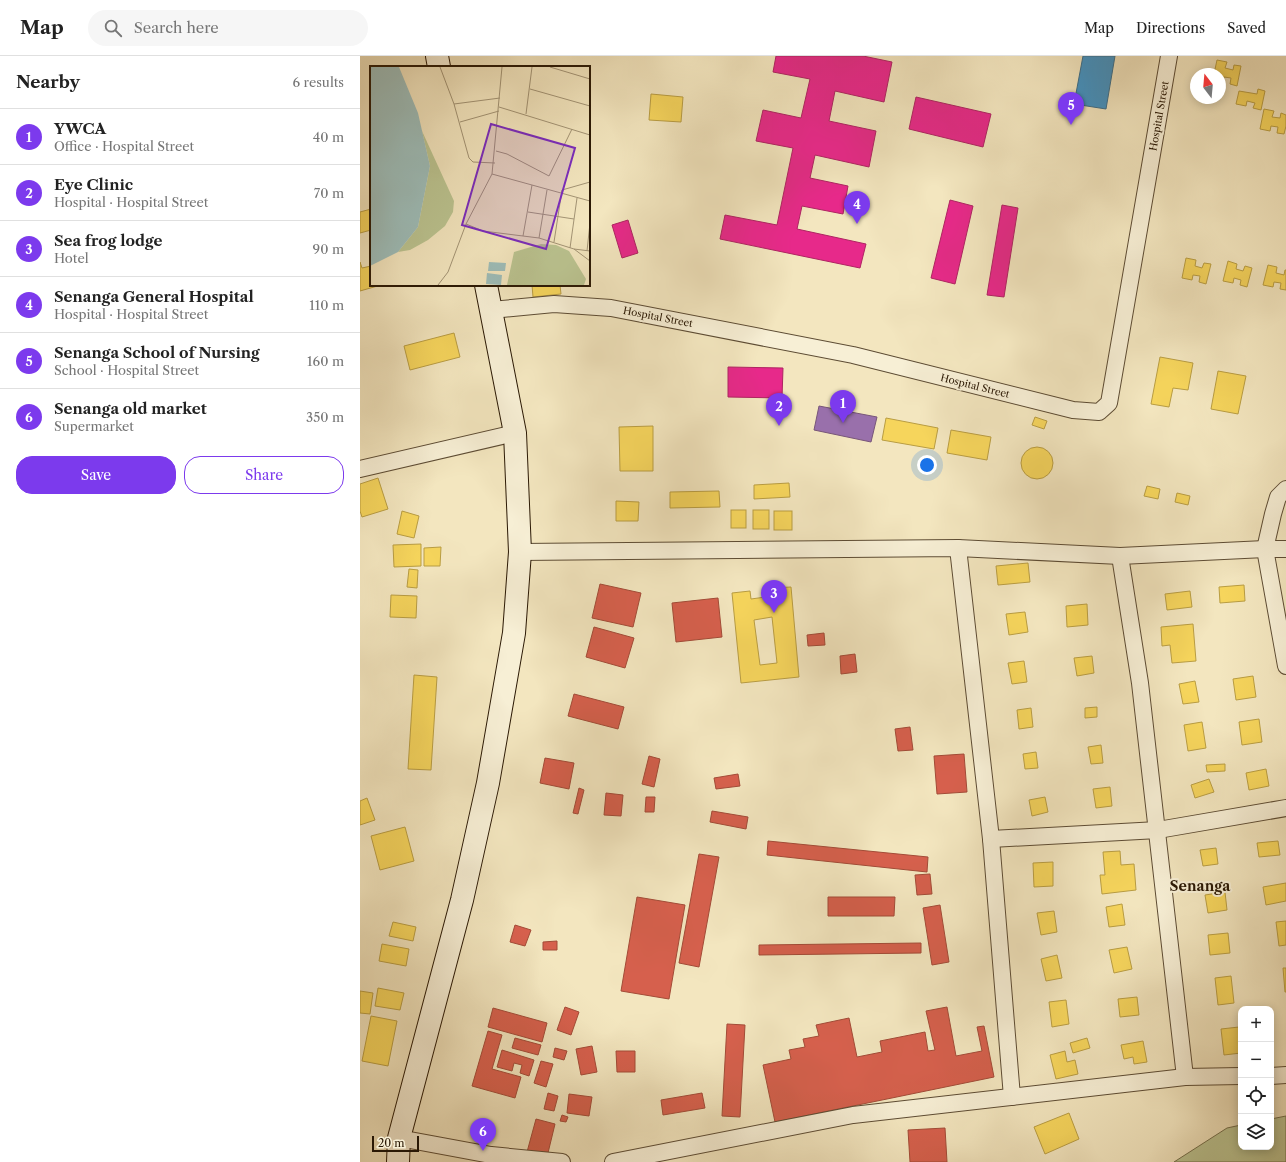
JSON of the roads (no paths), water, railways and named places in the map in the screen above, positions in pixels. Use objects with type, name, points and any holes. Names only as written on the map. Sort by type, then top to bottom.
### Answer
[{"type":"street","points":[[437,56],[440,66]]},
{"type":"street","name":"Hospital Street","points":[[491,310],[554,304],[612,308],[853,355],[1073,410],[1099,412],[1109,403],[1169,56]]},
{"type":"street","points":[[398,1162],[399,1138],[462,900],[488,783],[514,633],[520,552],[515,433],[486,286]]},
{"type":"street","points":[[360,469],[515,433]]},
{"type":"street","points":[[1286,489],[1278,498],[1272,514],[1265,549],[1286,666]]},
{"type":"street","points":[[520,552],[958,548],[1120,556],[1286,549]]},
{"type":"street","points":[[958,548],[991,839],[1012,1097]]},
{"type":"street","points":[[1120,556],[1140,683],[1158,830],[1185,1077]]},
{"type":"street","points":[[991,839],[1158,830],[1286,808]]},
{"type":"street","points":[[613,1162],[853,1115],[1185,1077],[1238,1076]]},
{"type":"street","points":[[1274,1076],[1286,1076]]},
{"type":"street","points":[[399,1138],[491,1155],[562,1162]]},
{"type":"place","name":"Senanga School of Nursing","points":[[1071,125]]},
{"type":"place","name":"Senanga General Hospital","points":[[857,224]]},
{"type":"place","name":"YWCA","points":[[843,423]]},
{"type":"place","name":"Eye Clinic","points":[[779,426]]},
{"type":"place","name":"Sea frog lodge","points":[[774,613]]},
{"type":"place","name":"Senanga old market","points":[[483,1151]]},
{"type":"district","name":"Senanga","points":[[1200,886]]}]
